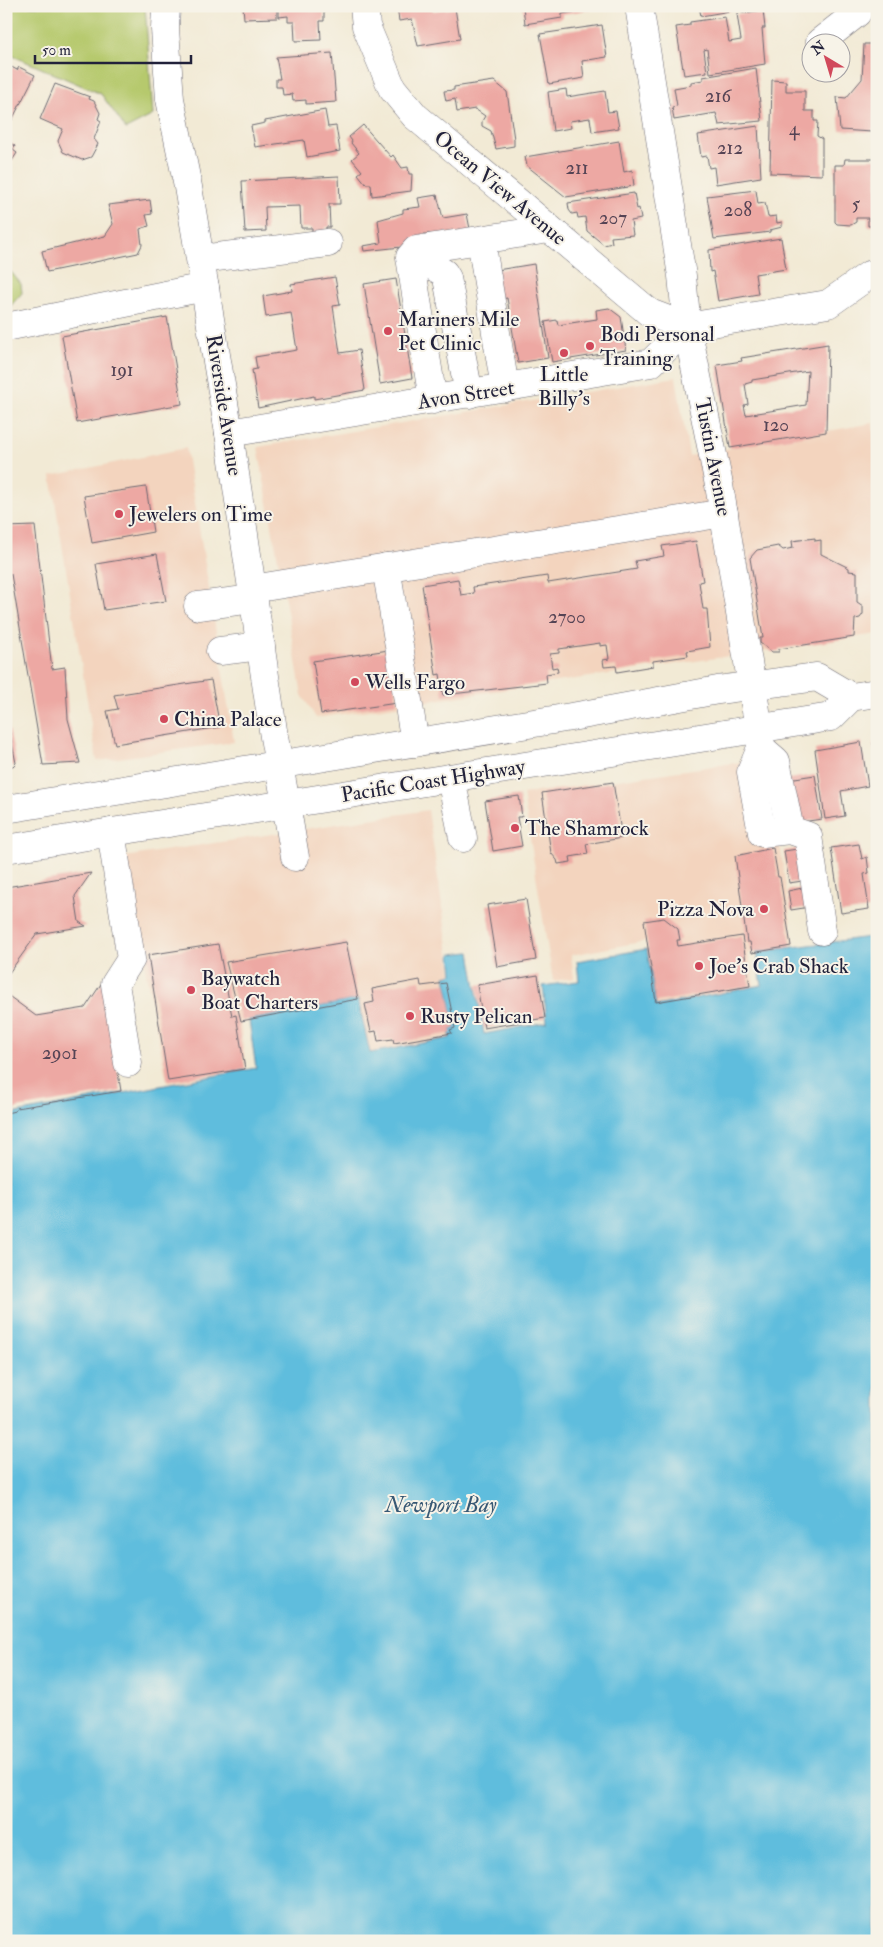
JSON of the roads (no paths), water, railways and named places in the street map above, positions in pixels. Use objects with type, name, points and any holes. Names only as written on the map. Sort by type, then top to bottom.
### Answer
[{"type":"main road","name":"Riverside Avenue","points":[[166,6],[166,54],[170,99],[201,259],[230,433],[279,765],[295,857]]},
{"type":"main road","name":"Ocean View Avenue","points":[[364,6],[366,26],[392,88],[415,116],[650,313],[687,327]]},
{"type":"main road","name":"Tustin Avenue","points":[[639,6],[682,276],[687,327],[724,513],[760,738]]},
{"type":"main road","points":[[833,32],[857,13],[861,6]]},
{"type":"main road","points":[[433,400],[410,258],[416,250],[549,230]]},
{"type":"main road","points":[[481,240],[506,388]]},
{"type":"main road","points":[[201,259],[328,243]]},
{"type":"main road","points":[[431,248],[433,266],[444,273],[447,278],[469,394]]},
{"type":"main road","points":[[687,327],[828,304],[870,275],[877,274]]},
{"type":"main road","points":[[6,326],[205,287]]},
{"type":"main road","name":"Avon Street","points":[[230,433],[650,363],[687,327]]},
{"type":"main road","points":[[198,606],[386,567],[724,513]]},
{"type":"main road","points":[[386,567],[415,743]]},
{"type":"main road","points":[[220,651],[261,646]]},
{"type":"main road","name":"Pacific Coast Highway","points":[[6,809],[415,743],[718,690],[817,678],[864,695]]},
{"type":"main road","name":"Pacific Coast Highway","points":[[6,849],[451,778],[760,738],[831,717],[864,695]]},
{"type":"main road","points":[[760,738],[751,772],[762,833],[790,830],[808,836],[822,931]]},
{"type":"main road","points":[[451,778],[463,838]]},
{"type":"main road","points":[[111,832],[131,959],[116,984],[128,1063]]},
{"type":"water","name":"Newport Bay","points":[[877,936],[877,1941],[6,1941],[6,1115],[256,1068],[249,1020],[358,999],[370,1053],[450,1038],[450,1030],[455,1028],[445,976],[453,974],[451,954],[470,952],[484,1034],[547,1022],[543,986],[579,981],[577,961],[647,949],[656,1006],[762,985],[757,952]]},
{"type":"place","name":"Mariners Mile Pet Clinic","points":[[388,331]]},
{"type":"place","name":"Bodi Personal Training","points":[[590,346]]},
{"type":"place","name":"Little Billy's","points":[[564,353]]},
{"type":"place","name":"Jewelers on Time","points":[[119,514]]},
{"type":"place","name":"Wells Fargo","points":[[355,682]]},
{"type":"place","name":"China Palace","points":[[164,719]]},
{"type":"place","name":"The Shamrock","points":[[515,828]]},
{"type":"place","name":"Pizza Nova","points":[[764,909]]},
{"type":"place","name":"Joe's Crab Shack","points":[[699,966]]},
{"type":"place","name":"Baywatch Boat Charters","points":[[191,990]]},
{"type":"place","name":"Rusty Pelican","points":[[410,1016]]}]
